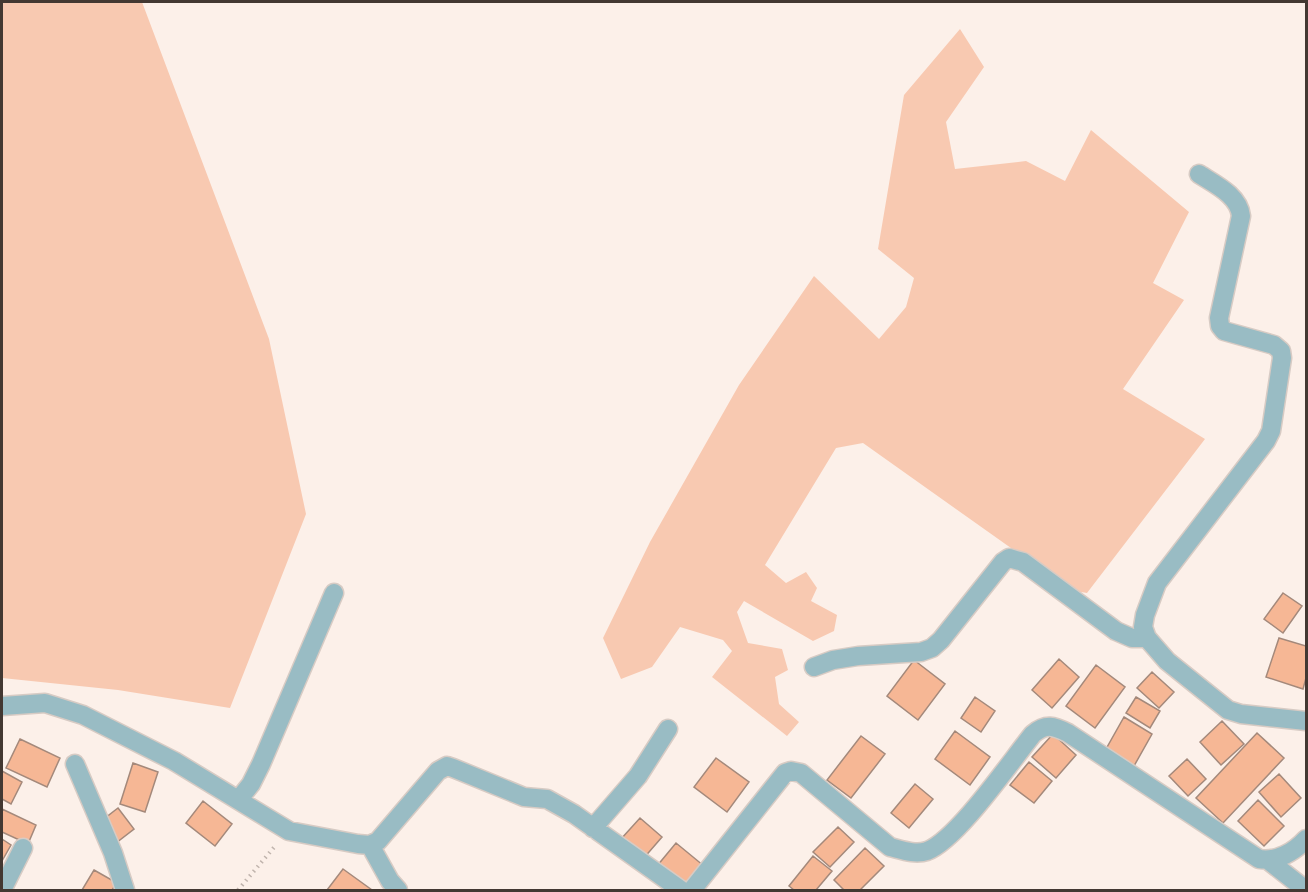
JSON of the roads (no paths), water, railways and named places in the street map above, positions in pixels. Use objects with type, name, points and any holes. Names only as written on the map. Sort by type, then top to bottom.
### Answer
[{"type":"street","points":[[1199,174],[1234,199],[1241,216],[1219,318],[1220,326],[1224,331],[1274,345],[1281,351],[1282,358],[1271,431],[1266,441],[1157,583],[1143,627],[1147,638],[1167,661],[1228,710],[1248,715],[1306,721]]},
{"type":"street","points":[[814,667],[833,660],[921,652],[932,648],[941,640],[1003,562],[1009,558],[1023,562],[1116,631],[1132,638],[1147,638]]},
{"type":"street","points":[[239,799],[261,764],[334,593]]},
{"type":"street","points":[[2,706],[45,703],[83,715],[174,761],[289,831],[370,845],[383,836],[438,771],[447,766],[524,797],[547,800],[574,814],[681,891]]},
{"type":"street","points":[[692,891],[785,773],[791,771],[801,773],[890,847],[904,851],[926,851],[938,845],[956,830],[1033,734],[1047,726],[1056,727],[1068,733],[1259,859],[1269,861],[1306,890]]},
{"type":"street","points":[[593,828],[638,776],[668,729]]},
{"type":"street","points":[[75,764],[112,853],[125,891]]},
{"type":"street","points":[[1269,861],[1287,854],[1306,839]]},
{"type":"street","points":[[370,845],[398,891]]},
{"type":"street","points":[[2,891],[23,848]]}]
